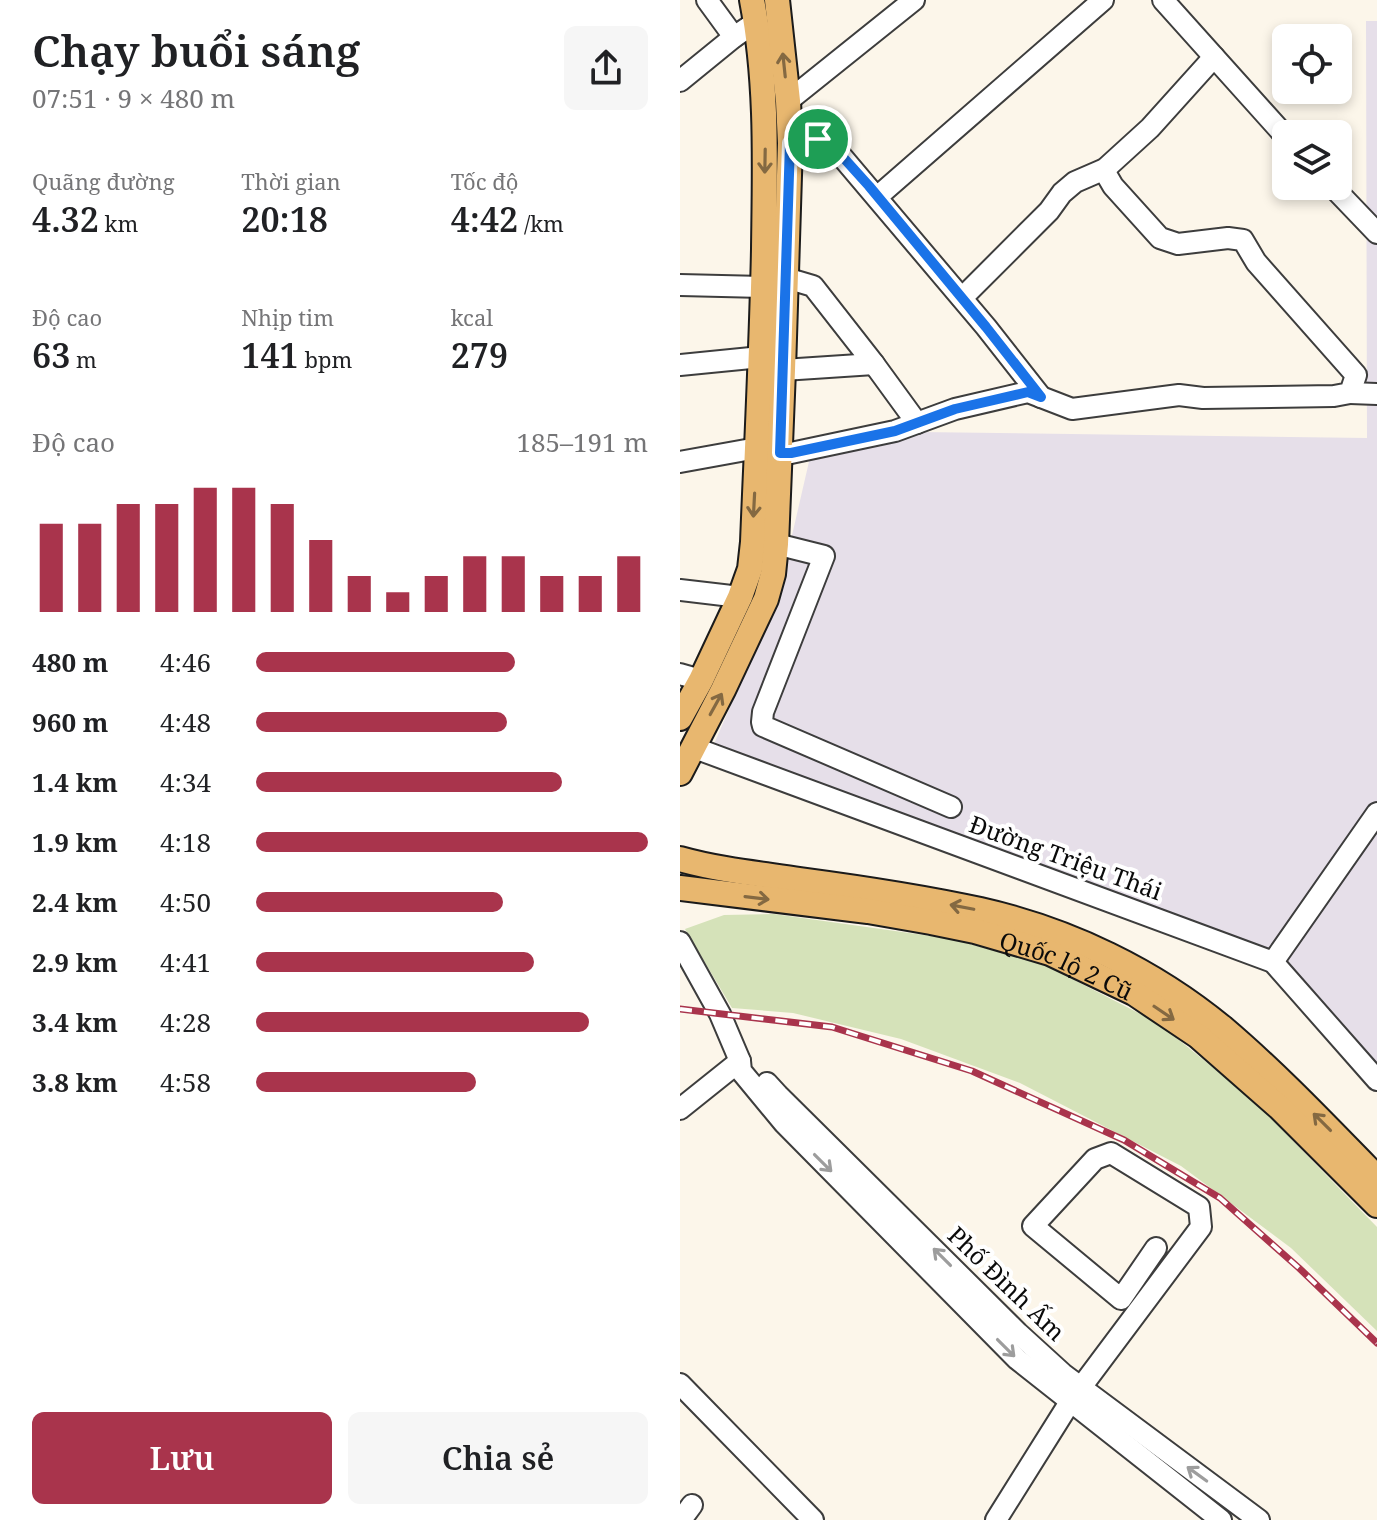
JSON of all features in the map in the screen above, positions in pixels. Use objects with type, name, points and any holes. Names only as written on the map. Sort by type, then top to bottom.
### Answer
[{"type":"main road","points":[[680,718],[691,677],[740,597],[750,569],[783,370],[790,143],[777,0]]},
{"type":"main road","points":[[680,773],[766,599],[773,574],[776,544],[761,357],[766,141],[754,11]]},
{"type":"main road","name":"Quốc lộ 2 Cũ","points":[[680,859],[980,910],[1056,932],[1110,955],[1166,987],[1222,1028],[1253,1054],[1377,1178]]},
{"type":"main road","name":"Quốc lộ 2 Cũ","points":[[680,888],[868,911],[931,922],[1050,953],[1134,993],[1198,1036],[1280,1108],[1377,1205]]},
{"type":"street","points":[[707,0],[734,37]]},
{"type":"street","points":[[788,101],[914,0]]},
{"type":"street","points":[[877,197],[1103,0]]},
{"type":"street","points":[[1163,0],[1272,121]]},
{"type":"street","points":[[680,81],[734,37],[754,11]]},
{"type":"street","points":[[962,298],[1049,211],[1062,193],[1075,182],[1105,169],[1150,128],[1214,57]]},
{"type":"street","points":[[790,143],[818,139],[832,145],[1041,397]]},
{"type":"street","points":[[1105,169],[1113,186],[1160,238],[1178,244],[1228,238],[1243,240],[1256,262],[1356,375],[1350,393]]},
{"type":"street","points":[[1345,200],[1377,233]]},
{"type":"street","points":[[786,278],[813,286],[917,423]]},
{"type":"street","points":[[680,285],[763,287]]},
{"type":"street","points":[[680,365],[761,357]]},
{"type":"street","points":[[783,370],[874,364]]},
{"type":"street","points":[[680,462],[768,450],[791,453],[895,431],[955,409],[1028,392],[1072,409],[1179,395],[1203,398],[1377,394]]},
{"type":"street","points":[[776,544],[824,556],[763,712],[762,722],[766,728],[951,807]]},
{"type":"street","points":[[680,590],[740,597]]},
{"type":"street","name":"Đường Triệu Thái","points":[[692,747],[1273,962],[1377,1080]]},
{"type":"street","points":[[855,806],[870,772]]},
{"type":"street","points":[[1273,962],[1377,813]]},
{"type":"street","name":"Phố Đình Ấm","points":[[680,942],[720,1014],[740,1061],[741,1071],[784,1123],[1017,1359],[1075,1394],[1259,1520]]},
{"type":"street","points":[[680,1109],[740,1061]]},
{"type":"street","points":[[996,1520],[1075,1394],[1201,1227],[1199,1207],[1111,1153],[1095,1159],[1033,1226],[1121,1299],[1156,1248]]},
{"type":"street","points":[[680,1384],[813,1520]]},
{"type":"street","name":"Phố Đình Ấm","points":[[1075,1394],[1221,1520]]},
{"type":"shaded area","points":[[1366,21],[1377,21],[1377,1065],[1278,961],[714,744],[778,596],[811,453],[919,432],[1367,438]]},
{"type":"green space","points":[[774,914],[952,939],[1043,964],[1158,1023],[1253,1100],[1377,1227],[1377,1331],[1291,1248],[1181,1166],[1020,1083],[901,1039],[793,1013],[732,1008],[685,929],[724,915]]},
{"type":"railway","points":[[680,1009],[832,1027],[972,1071],[1124,1140],[1220,1198],[1377,1343]]},
{"type":"route","points":[[818,139],[832,145],[869,186],[1041,397],[1028,392],[955,409],[895,431],[780,453],[790,143],[818,139]]}]
